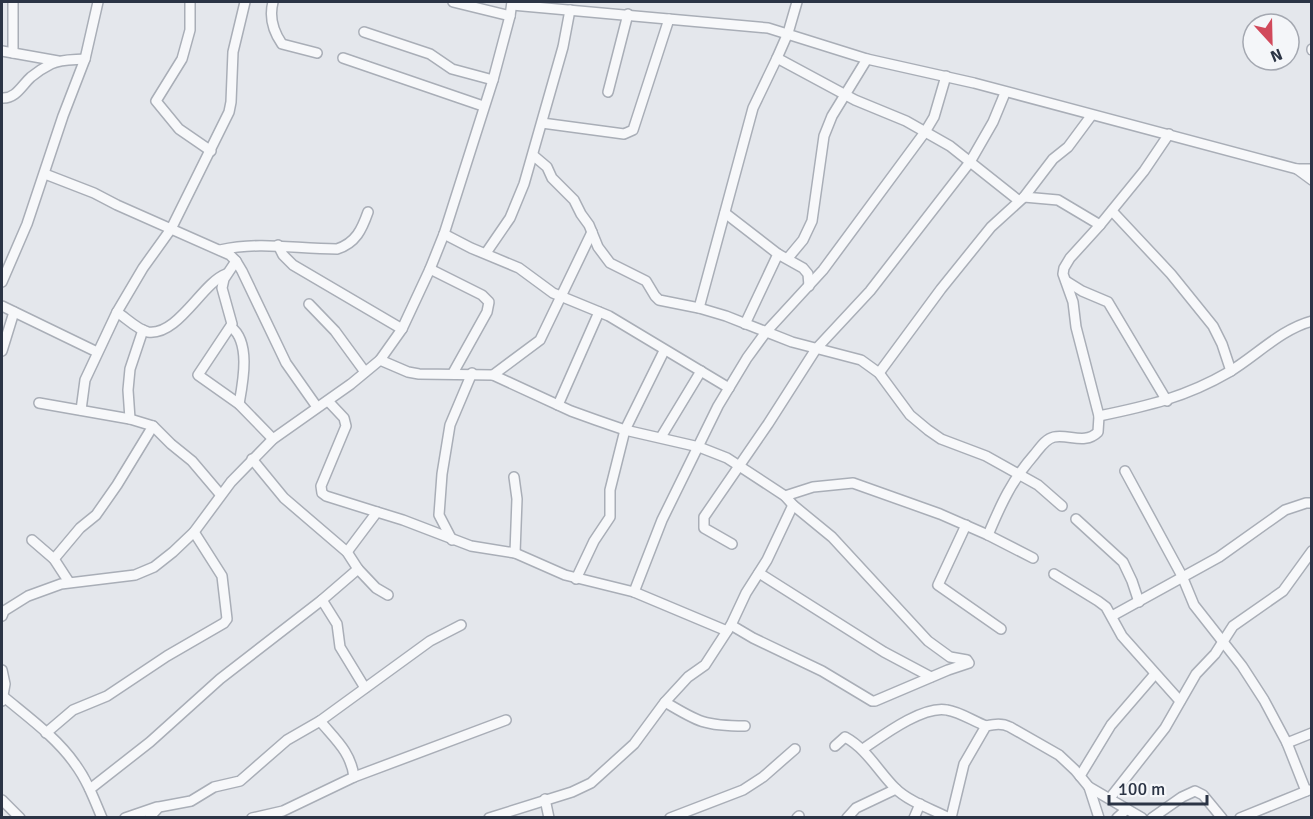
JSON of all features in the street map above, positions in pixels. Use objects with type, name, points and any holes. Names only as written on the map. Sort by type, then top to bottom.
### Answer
[{"type":"street","points":[[13,2],[13,53]]},
{"type":"street","points":[[2,282],[27,224],[63,116],[85,59],[98,2]]},
{"type":"street","points":[[190,2],[190,30],[182,59],[156,101],[179,129],[211,151]]},
{"type":"street","points":[[81,410],[85,380],[97,352],[143,268],[171,229],[229,112],[233,52],[245,2]]},
{"type":"street","points":[[273,2],[272,20],[277,37],[282,44],[316,53]]},
{"type":"street","points":[[453,2],[510,16]]},
{"type":"street","points":[[587,2],[594,11]]},
{"type":"street","points":[[699,308],[753,108],[788,33],[797,2]]},
{"type":"street","points":[[2,616],[4,611],[28,596],[69,582],[135,575],[154,567],[194,532],[220,494],[273,439],[328,401],[380,360],[402,329],[444,234],[493,80],[512,3],[768,28],[867,59],[946,76],[1296,169],[1311,169]]},
{"type":"street","points":[[486,253],[510,218],[534,156],[563,47],[564,7]]},
{"type":"street","points":[[608,92],[628,14]]},
{"type":"street","points":[[542,123],[624,134],[633,130],[669,19]]},
{"type":"street","points":[[364,32],[430,54],[452,69],[493,80]]},
{"type":"street","points":[[2,51],[59,61],[85,59]]},
{"type":"street","points":[[343,58],[483,106]]},
{"type":"street","points":[[777,58],[846,95],[896,116],[955,149],[1021,199],[1058,200],[1100,225]]},
{"type":"street","points":[[788,258],[803,240],[812,221],[824,136],[832,117],[867,59]]},
{"type":"street","points":[[2,98],[16,94],[33,75],[59,61]]},
{"type":"street","points":[[634,592],[662,520],[729,388],[766,332],[809,286],[925,132],[934,117],[946,76]]},
{"type":"street","points":[[732,544],[706,530],[703,522],[816,349],[870,291],[970,162],[993,122],[1005,93]]},
{"type":"street","points":[[879,373],[963,262],[992,227],[1021,199],[1049,164],[1068,147],[1091,116]]},
{"type":"street","points":[[988,535],[1002,501],[1017,475],[1048,440],[1054,437],[1080,439],[1094,436],[1100,427],[1100,416],[1076,327],[1071,295],[1063,274],[1066,263],[1144,171],[1168,134]]},
{"type":"street","points":[[534,156],[547,167],[552,178],[574,200],[598,247],[610,263],[646,281],[654,296],[659,300],[699,308],[816,349],[861,360],[879,373],[910,415],[928,430],[954,446],[986,456],[1043,488],[1062,506]]},
{"type":"street","points":[[1296,169],[1311,180]]},
{"type":"street","points":[[45,174],[94,193],[230,255],[236,261],[286,363],[317,407]]},
{"type":"street","points":[[1112,211],[1171,274],[1213,326],[1231,371]]},
{"type":"street","points":[[219,250],[255,245],[327,249],[346,246],[360,232],[368,212]]},
{"type":"street","points":[[724,213],[778,254],[806,271],[809,286]]},
{"type":"street","points":[[493,375],[536,344],[543,336],[592,232]]},
{"type":"street","points":[[444,234],[519,268],[545,289],[599,312],[729,388]]},
{"type":"street","points":[[278,245],[283,255],[293,265],[402,329]]},
{"type":"street","points":[[745,324],[778,254]]},
{"type":"street","points":[[236,261],[223,282],[223,294],[232,319],[231,327],[198,375],[239,404],[273,439]]},
{"type":"street","points":[[430,269],[482,295],[489,302],[487,312],[453,373]]},
{"type":"street","points":[[117,312],[143,330],[153,332],[170,325],[193,306],[217,279],[226,274]]},
{"type":"street","points":[[1066,280],[1082,291],[1107,302],[1167,401]]},
{"type":"street","points":[[309,304],[335,331],[365,372]]},
{"type":"street","points":[[2,306],[97,352]]},
{"type":"street","points":[[2,351],[14,312]]},
{"type":"street","points":[[558,405],[599,312]]},
{"type":"street","points":[[1100,416],[1167,401],[1192,392],[1231,371],[1295,327],[1311,321]]},
{"type":"street","points":[[231,327],[239,334],[244,358],[243,384],[239,404]]},
{"type":"street","points":[[130,419],[128,390],[130,369],[143,330]]},
{"type":"street","points":[[576,579],[594,541],[610,517],[609,495],[625,430],[664,351]]},
{"type":"street","points":[[328,401],[346,422],[321,486],[322,493],[326,496],[402,520],[483,550],[515,553],[576,579],[634,592],[753,638],[822,671],[872,701],[885,698],[967,664],[968,662],[948,656],[928,641],[832,537],[785,496],[727,458],[699,447],[625,430],[558,405],[493,375],[419,374],[408,372],[380,360]]},
{"type":"street","points":[[661,437],[701,371]]},
{"type":"street","points":[[452,540],[439,515],[442,474],[450,425],[472,373]]},
{"type":"street","points":[[39,403],[130,419],[153,426],[192,461],[220,494]]},
{"type":"street","points":[[54,559],[80,528],[96,515],[153,426]]},
{"type":"street","points":[[252,459],[284,498],[347,552],[358,569],[376,588],[388,595]]},
{"type":"street","points":[[1125,471],[1182,576],[1198,611],[1242,666],[1287,743],[1309,790],[1260,813],[1239,818]]},
{"type":"street","points":[[514,477],[517,499],[515,553]]},
{"type":"street","points":[[785,496],[813,487],[853,483],[966,525],[1033,558]]},
{"type":"street","points":[[1112,616],[1223,554],[1286,510],[1311,503]]},
{"type":"street","points":[[489,818],[572,792],[598,778],[640,736],[665,702],[688,677],[701,669],[729,628],[746,593],[767,560],[793,505]]},
{"type":"street","points":[[347,552],[377,512]]},
{"type":"street","points":[[1076,519],[1123,562],[1139,602]]},
{"type":"street","points":[[966,525],[938,585],[1001,629]]},
{"type":"street","points":[[46,733],[73,710],[107,696],[227,619],[222,576],[194,532]]},
{"type":"street","points":[[32,540],[54,559],[69,582]]},
{"type":"street","points":[[1110,798],[1165,728],[1196,674],[1215,654],[1222,641],[1241,620],[1283,591],[1311,550]]},
{"type":"street","points":[[90,789],[150,742],[220,679],[322,600],[358,569]]},
{"type":"street","points":[[759,573],[884,652],[931,677]]},
{"type":"street","points":[[1054,574],[1098,601],[1112,616],[1122,636],[1180,701]]},
{"type":"street","points":[[322,600],[337,624],[340,647],[365,688]]},
{"type":"street","points":[[125,818],[159,807],[190,801],[214,787],[240,781],[287,741],[320,721],[430,641],[461,625]]},
{"type":"street","points":[[2,670],[5,684],[3,699],[46,733],[76,765],[90,789],[102,818]]},
{"type":"street","points":[[1080,776],[1111,725],[1155,674]]},
{"type":"street","points":[[665,702],[703,723],[714,726],[745,726]]},
{"type":"street","points":[[863,749],[896,727],[933,711],[947,710],[986,726],[1004,724],[1059,755],[1089,787],[1099,818]]},
{"type":"street","points":[[252,818],[283,811],[354,777],[506,720]]},
{"type":"street","points":[[320,721],[348,754],[353,765],[354,777]]},
{"type":"street","points":[[835,746],[845,737],[863,749],[896,789],[920,804],[950,818],[964,764],[986,726]]},
{"type":"street","points":[[1287,743],[1311,733]]},
{"type":"street","points":[[670,818],[743,790],[763,777],[795,749]]},
{"type":"street","points":[[1089,787],[1142,818]]},
{"type":"street","points":[[847,818],[856,808],[896,789]]},
{"type":"street","points":[[1152,818],[1182,797],[1195,791],[1203,795],[1222,818]]},
{"type":"street","points":[[545,799],[549,818]]},
{"type":"street","points":[[2,800],[21,818]]},
{"type":"street","points":[[914,818],[920,804]]},
{"type":"street","points":[[149,818],[159,807]]},
{"type":"street","points":[[1117,818],[1127,809]]}]
